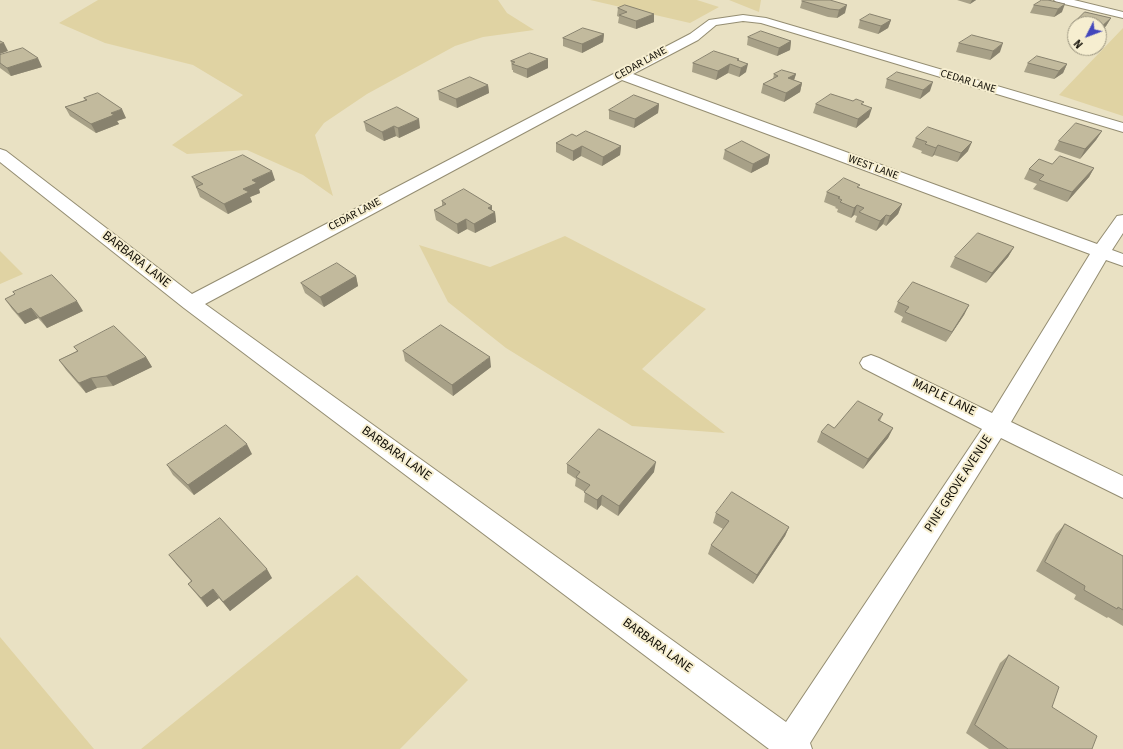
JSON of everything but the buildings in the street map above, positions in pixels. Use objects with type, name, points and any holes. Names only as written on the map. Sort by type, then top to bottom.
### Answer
[{"type":"street","points":[[1060,0],[1123,15]]},
{"type":"street","name":"CEDAR LANE","points":[[191,303],[694,37],[713,22],[743,18],[762,20],[1123,128]]},
{"type":"street","name":"WEST LANE","points":[[622,75],[1112,256]]},
{"type":"street","name":"BARBARA LANE","points":[[0,154],[191,303],[793,747]]},
{"type":"street","name":"PINE GROVE AVENUE","points":[[793,747],[998,425],[1112,256],[1123,220]]},
{"type":"street","name":"MAPLE LANE","points":[[871,362],[1123,488]]},
{"type":"shaded area","points":[[98,0],[498,0],[507,13],[534,30],[483,37],[455,46],[367,94],[324,123],[315,135],[333,196],[303,175],[247,150],[187,154],[172,145],[243,95],[193,65],[105,43],[59,23]]},
{"type":"shaded area","points":[[590,0],[697,0],[719,7],[690,23]]},
{"type":"shaded area","points":[[729,0],[761,0],[759,12]]},
{"type":"shaded area","points":[[1123,28],[1123,116],[1059,95],[1096,56],[1107,56],[1107,45]]},
{"type":"shaded area","points":[[565,236],[706,309],[642,369],[725,433],[632,426],[506,348],[448,302],[419,245],[490,267]]},
{"type":"shaded area","points":[[0,251],[23,274],[0,284]]},
{"type":"shaded area","points":[[357,575],[468,680],[400,749],[141,749]]},
{"type":"shaded area","points":[[0,637],[94,749],[0,749]]}]
